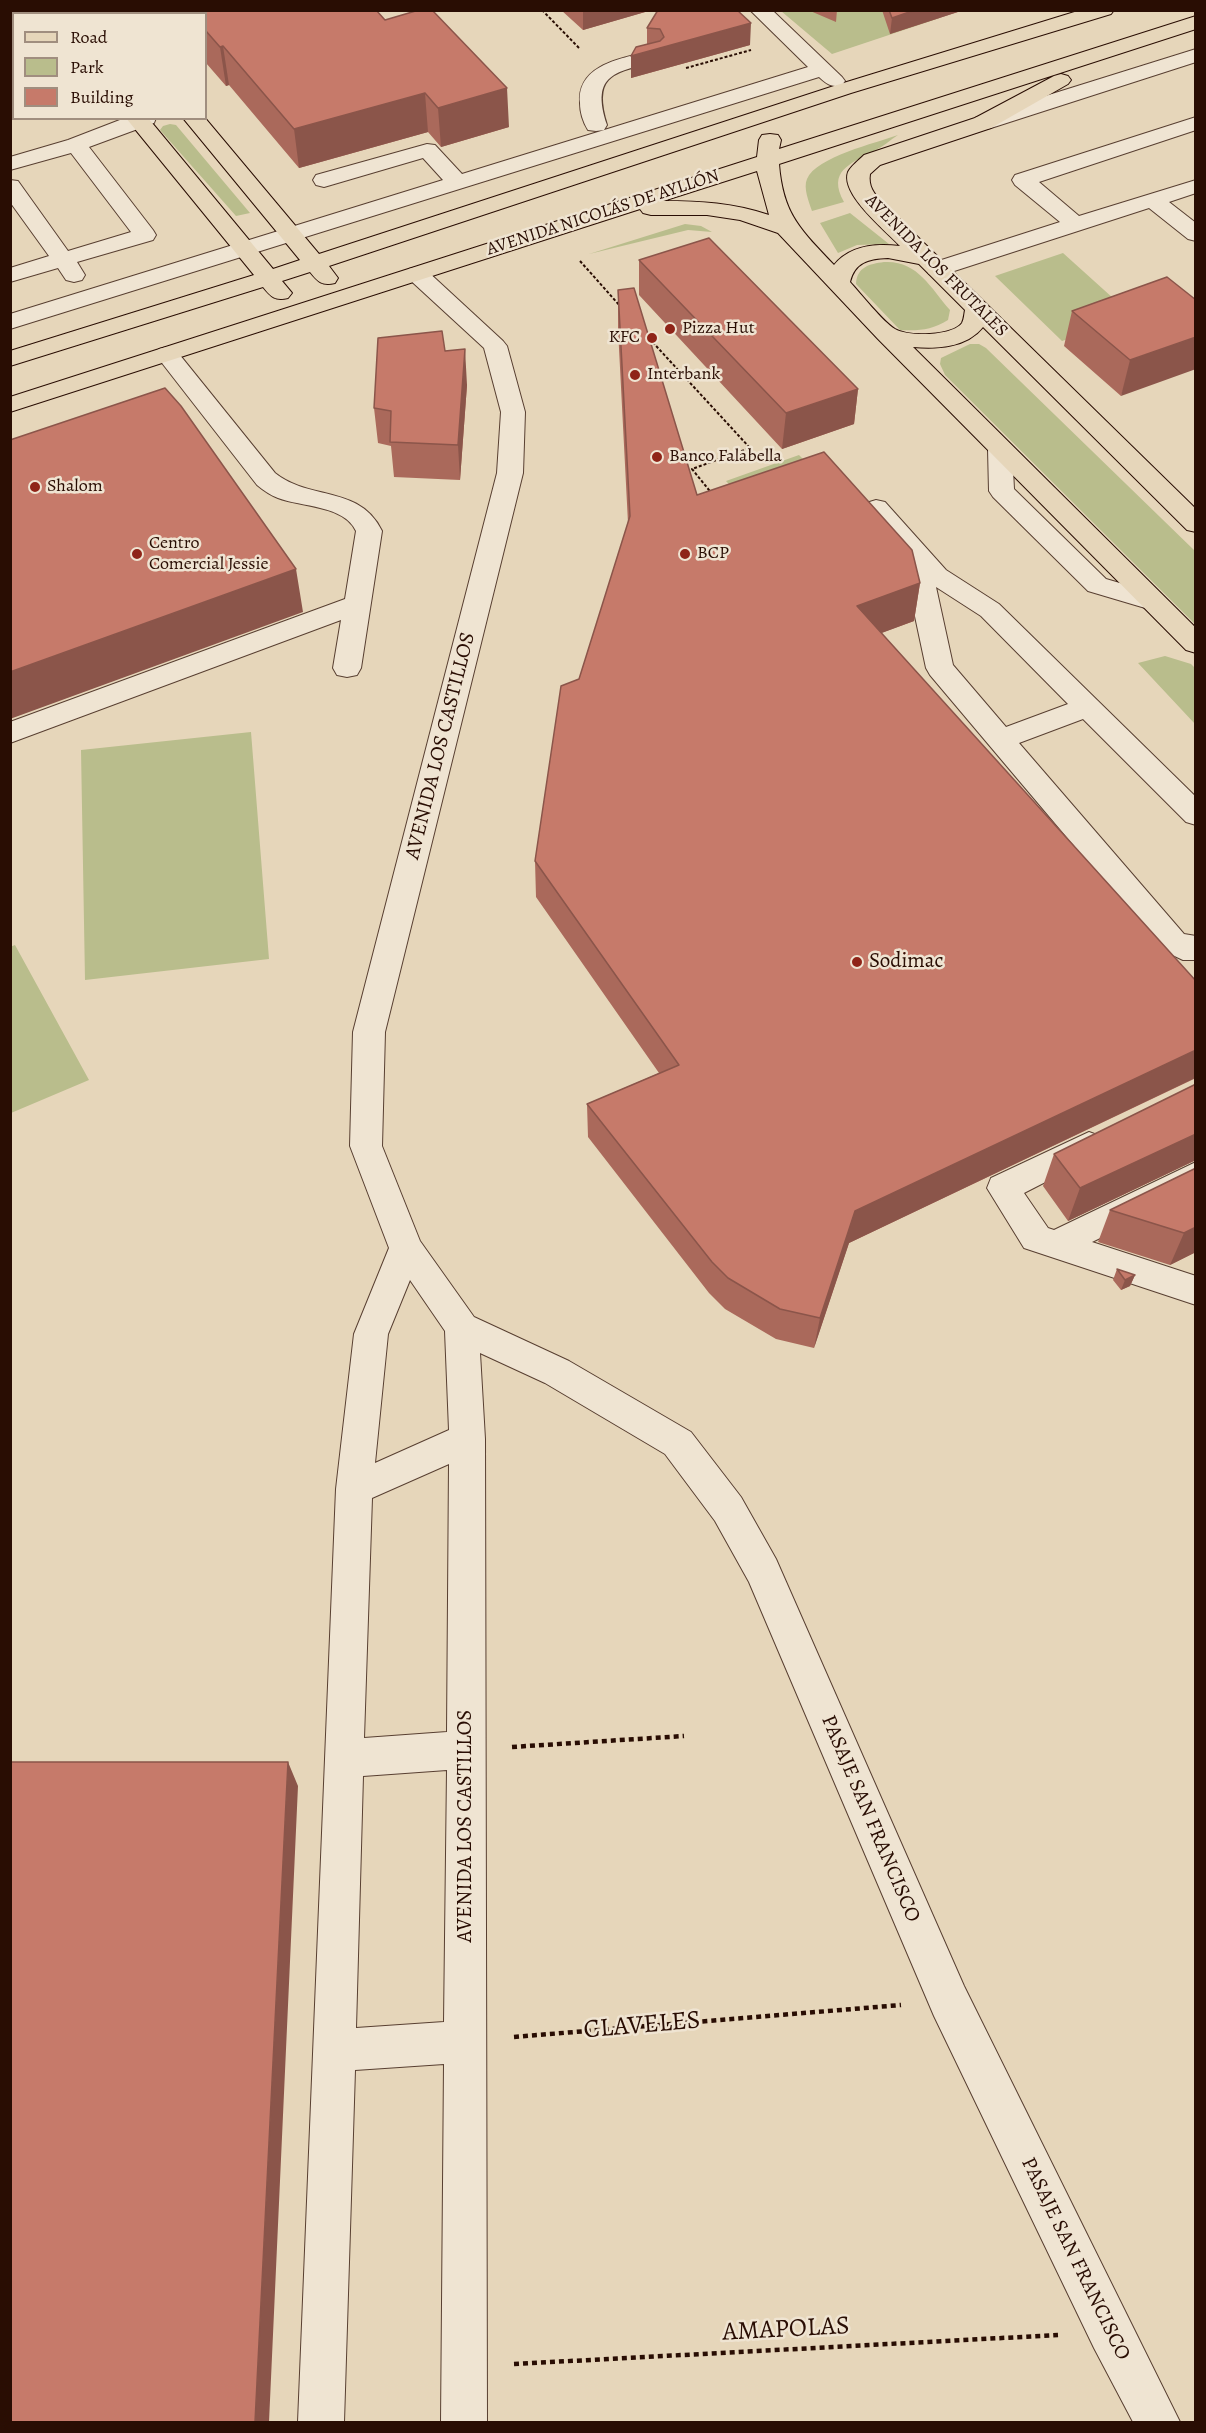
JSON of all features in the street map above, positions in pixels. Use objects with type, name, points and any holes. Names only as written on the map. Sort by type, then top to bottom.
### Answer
[{"type":"main road","name":"AVENIDA NICOLÁS DE AYLLÓN","points":[[10,359],[268,278],[844,89],[1104,10]]},
{"type":"main road","name":"AVENIDA NICOLÁS DE AYLLÓN","points":[[10,405],[1196,22]]},
{"type":"main road","name":"AVENIDA LOS FRUTALES","points":[[1105,51],[1011,109],[983,123],[882,155],[868,163],[859,172],[858,184],[862,193],[932,264],[1196,524]]},
{"type":"main road","points":[[782,110],[771,136],[767,160],[772,195],[786,228],[886,334],[1000,449]]},
{"type":"main road","points":[[141,120],[296,312]]},
{"type":"main road","points":[[195,120],[289,235],[344,297]]},
{"type":"main road","points":[[604,213],[657,208],[707,208],[744,214],[786,228]]},
{"type":"main road","points":[[838,283],[839,273],[845,265],[856,257],[870,253],[903,252],[932,264]]},
{"type":"main road","points":[[886,334],[901,340],[918,342],[944,340],[959,335],[969,327],[976,319],[976,308]]},
{"type":"main road","points":[[1152,601],[1196,644]]},
{"type":"street","points":[[760,10],[844,89]]},
{"type":"street","points":[[983,123],[1196,55]]},
{"type":"street","points":[[596,125],[589,108],[588,94],[592,84],[606,72],[652,57]]},
{"type":"street","points":[[10,322],[822,69]]},
{"type":"street","points":[[10,164],[76,145],[138,120]]},
{"type":"street","points":[[1076,225],[1023,180],[1196,123]]},
{"type":"street","points":[[10,275],[145,235],[76,145]]},
{"type":"street","points":[[324,180],[427,150],[458,183]]},
{"type":"street","points":[[10,186],[89,297]]},
{"type":"street","points":[[932,264],[1076,225],[1196,186]]},
{"type":"street","points":[[1152,200],[1196,234]]},
{"type":"street","name":"AVENIDA LOS CASTILLOS","points":[[417,273],[495,346],[513,412],[510,473],[369,1032],[366,1146],[406,1248],[462,1328],[467,1439],[464,2422]]},
{"type":"street","points":[[167,354],[189,399],[266,479],[284,491],[350,510],[363,518],[369,531],[347,668]]},
{"type":"street","points":[[1000,449],[1002,491],[1097,585],[1152,601]]},
{"type":"street","points":[[1196,815],[990,610],[937,576],[876,508],[856,514],[922,585],[940,668],[1173,942],[1183,948],[1196,948]]},
{"type":"street","points":[[10,733],[358,604]]},
{"type":"street","points":[[1001,739],[1087,707]]},
{"type":"street","points":[[1120,1130],[1003,1188],[1036,1238],[1196,1291]]},
{"type":"street","points":[[1055,1245],[1196,1175]]},
{"type":"street","points":[[321,2422],[354,1489],[371,1334],[406,1248]]},
{"type":"street","name":"PASAJE SAN FRANCISCO","points":[[462,1328],[556,1372],[678,1443],[728,1509],[763,1571],[950,2001],[1110,2332],[1157,2422]]},
{"type":"street","points":[[354,1489],[467,1439]]},
{"type":"street","points":[[345,1758],[466,1750]]},
{"type":"street","points":[[334,2050],[465,2041]]},
{"type":"path","points":[[678,70],[752,50]]},
{"type":"path","points":[[580,261],[621,307]]},
{"type":"path","points":[[645,333],[750,448],[692,469],[713,495]]},
{"type":"path","points":[[466,1750],[684,1736]]},
{"type":"path","name":"CLAVELES","points":[[465,2041],[950,2001]]},
{"type":"path","name":"AMAPOLAS","points":[[464,2367],[1110,2332]]},
{"type":"green space","points":[[781,11],[930,11],[940,18],[832,54]]},
{"type":"green space","points":[[176,125],[250,213],[236,216],[160,130],[163,126]]},
{"type":"green space","points":[[898,135],[844,170],[838,183],[844,202],[812,211],[806,187],[807,179],[813,171],[834,158]]},
{"type":"green space","points":[[850,213],[889,244],[857,245],[838,253],[820,223]]},
{"type":"green space","points":[[685,224],[701,226],[712,232],[688,230],[589,254]]},
{"type":"green space","points":[[1063,253],[1134,317],[1062,341],[995,276]]},
{"type":"green space","points":[[884,262],[905,265],[922,277],[950,310],[948,320],[925,329],[900,330],[856,284],[861,270]]},
{"type":"green space","points":[[970,344],[979,344],[986,348],[1195,551],[1195,624],[945,375],[940,364],[941,358]]},
{"type":"green space","points":[[799,455],[818,474],[750,507],[726,481]]},
{"type":"green space","points":[[1165,656],[1191,664],[1195,668],[1195,724],[1138,663]]},
{"type":"green space","points":[[251,732],[269,959],[85,980],[81,750]]},
{"type":"green space","points":[[15,945],[89,1080],[11,1113],[10,947]]},
{"type":"building","points":[[187,10],[376,10],[385,20],[419,10],[432,10],[507,88],[438,108],[425,93],[294,129],[223,46],[220,47],[207,32],[207,12],[188,12]]},
{"type":"building","points":[[658,10],[737,10],[751,23],[631,56],[636,47],[660,41],[664,37],[660,29],[647,28]]},
{"type":"building","points":[[889,10],[915,10],[892,18]]},
{"type":"building","points":[[709,238],[858,389],[786,413],[639,260]]},
{"type":"building","points":[[1167,277],[1196,300],[1196,337],[1130,360],[1072,311]]},
{"type":"building","name":"Sodimac","points":[[634,288],[697,495],[824,452],[912,550],[920,583],[857,606],[1196,981],[1196,1050],[855,1211],[820,1318],[780,1309],[728,1278],[712,1262],[587,1104],[679,1065],[535,861],[561,686],[579,679],[630,516],[618,290]]},
{"type":"building","points":[[442,331],[445,351],[465,349],[458,445],[390,442],[391,411],[374,408],[378,338]]},
{"type":"building","name":"Centro Comercial Jessie","points":[[165,388],[181,406],[296,569],[10,672],[10,440]]},
{"type":"building","points":[[1196,1084],[1196,1134],[1080,1188],[1054,1154]]},
{"type":"building","points":[[1196,1168],[1196,1227],[1184,1233],[1110,1210]]},
{"type":"building","points":[[1117,1269],[1135,1275],[1125,1280]]},
{"type":"building","points":[[10,1762],[288,1762],[255,2422],[10,2422]]},
{"type":"place","name":"Pizza Hut","points":[[670,329]]},
{"type":"place","name":"KFC","points":[[652,338]]},
{"type":"place","name":"Interbank","points":[[635,375]]},
{"type":"place","name":"Banco Falabella","points":[[657,457]]},
{"type":"place","name":"Shalom","points":[[35,487]]},
{"type":"place","name":"Centro Comercial Jessie","points":[[137,554]]},
{"type":"place","name":"BCP","points":[[685,554]]},
{"type":"place","name":"Sodimac","points":[[857,962]]}]
